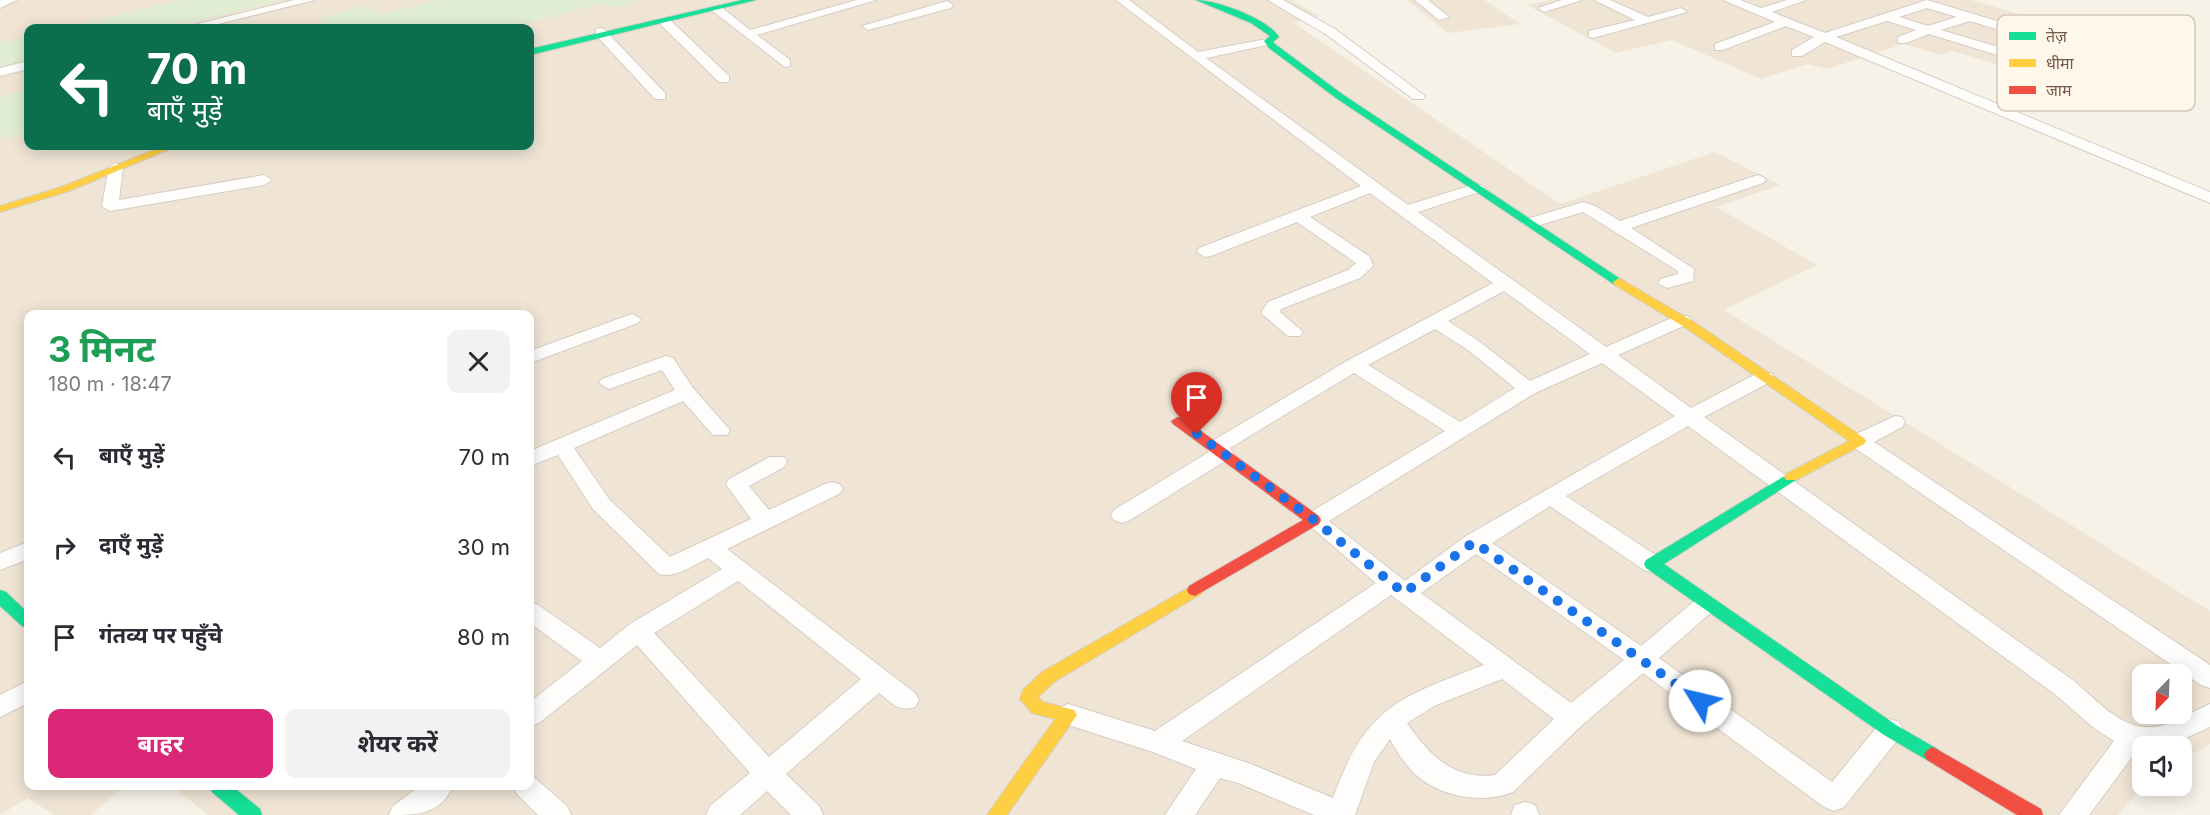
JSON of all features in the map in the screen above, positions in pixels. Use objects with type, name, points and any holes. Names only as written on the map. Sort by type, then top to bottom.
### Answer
[{"type":"street","points":[[0,4],[11,0]]},
{"type":"street","points":[[205,24],[309,0]]},
{"type":"street","points":[[534,51],[722,4],[752,0]]},
{"type":"street","points":[[827,0],[885,36]]},
{"type":"street","points":[[748,34],[870,0]]},
{"type":"street","points":[[1122,0],[1372,187],[2065,688],[2112,727],[2132,737],[2073,815]]},
{"type":"street","points":[[1195,56],[1268,41],[1275,37],[1254,21],[1200,0]]},
{"type":"street","points":[[1274,0],[1331,32],[1418,96]]},
{"type":"street","points":[[1421,0],[1443,16]]},
{"type":"street","points":[[1544,8],[1576,0]]},
{"type":"street","points":[[1600,0],[1647,21]]},
{"type":"street","points":[[1729,0],[1997,109]]},
{"type":"street","points":[[1760,12],[1800,0]]},
{"type":"street","points":[[1797,53],[1824,37],[1888,16],[1921,2],[1997,27]]},
{"type":"street","points":[[602,34],[665,22],[722,4]]},
{"type":"street","points":[[722,4],[748,34],[785,63]]},
{"type":"street","points":[[868,26],[947,5]]},
{"type":"street","points":[[1593,34],[1681,12]]},
{"type":"street","points":[[1888,16],[1997,51]]},
{"type":"street","points":[[1902,40],[1967,18]]},
{"type":"street","points":[[665,22],[724,79]]},
{"type":"street","points":[[1719,47],[1786,22]]},
{"type":"street","points":[[602,34],[660,96]]},
{"type":"street","points":[[1268,41],[1339,96],[1530,223],[1682,320],[2210,678]]},
{"type":"street","points":[[0,72],[24,66]]},
{"type":"street","points":[[2001,111],[2210,198]]},
{"type":"street","points":[[0,210],[65,189],[161,150]]},
{"type":"street","points":[[116,167],[110,206],[264,180]]},
{"type":"street","points":[[1620,228],[1758,180]]},
{"type":"street","points":[[1205,252],[1372,187]]},
{"type":"street","points":[[1405,211],[1477,188]]},
{"type":"street","points":[[1530,223],[1583,207],[1686,269],[1687,277],[1667,283]]},
{"type":"street","points":[[1294,332],[1270,313],[1274,306],[1354,274],[1365,266],[1364,261],[1299,216]]},
{"type":"street","points":[[1122,515],[1354,364],[1505,283]]},
{"type":"street","points":[[534,356],[632,319]]},
{"type":"street","points":[[1504,668],[1419,702],[1391,720],[1365,753],[1341,814],[1242,772],[1214,765],[1158,743],[1038,708],[1032,705],[1029,695],[1048,677],[1314,520],[1528,389],[1682,320]]},
{"type":"street","points":[[1435,321],[1474,346],[1528,389]]},
{"type":"street","points":[[609,383],[666,362],[686,392],[720,430]]},
{"type":"street","points":[[1354,364],[1458,430]]},
{"type":"street","points":[[1158,743],[1474,542],[1689,416],[1765,377]]},
{"type":"street","points":[[534,457],[686,392]]},
{"type":"street","points":[[1179,421],[1314,520],[1398,589],[1572,718]]},
{"type":"street","points":[[1652,564],[1780,483],[1895,422]]},
{"type":"street","points":[[562,446],[600,504],[667,568],[832,489]]},
{"type":"street","points":[[765,521],[736,484],[777,462]]},
{"type":"street","points":[[1551,496],[1890,730],[2034,815]]},
{"type":"street","points":[[1474,542],[1642,659],[1834,799],[1890,730]]},
{"type":"street","points":[[710,547],[906,700]]},
{"type":"street","points":[[0,562],[24,552]]},
{"type":"street","points":[[534,713],[638,631],[738,570]]},
{"type":"street","points":[[0,596],[24,618]]},
{"type":"street","points":[[1391,720],[1431,773],[1444,780],[1480,788],[1496,788],[1504,784],[1572,718],[1706,604]]},
{"type":"street","points":[[534,614],[600,661]]},
{"type":"street","points":[[638,631],[767,773],[809,815]]},
{"type":"street","points":[[720,815],[878,679]]},
{"type":"street","points":[[0,707],[24,693]]},
{"type":"street","points":[[996,815],[1068,715]]},
{"type":"street","points":[[2162,736],[2184,729],[2210,715]]},
{"type":"street","points":[[1179,815],[1214,765]]},
{"type":"street","points":[[224,790],[253,815]]},
{"type":"street","points":[[403,815],[435,790]]},
{"type":"street","points":[[530,790],[557,815]]},
{"type":"shaded area","points":[[0,0],[1292,0],[1319,16],[1294,23],[1560,204],[1715,152],[1780,185],[1716,207],[1817,265],[1724,310],[2210,611],[2210,744],[2192,754],[2192,736],[2132,736],[2132,796],[2134,796],[2118,815],[208,815],[177,790],[534,790],[534,310],[24,310],[24,790],[119,790],[91,815],[54,815],[28,798],[0,815]]},
{"type":"shaded area","points":[[1407,0],[1484,0],[1520,24],[1448,33]]},
{"type":"shaded area","points":[[1551,0],[1971,0],[2022,15],[1997,15],[1997,64],[1952,51],[1942,55],[1903,44],[1828,69],[1807,64],[1761,79],[1672,40],[1616,53],[1527,5]]},
{"type":"green space","points":[[180,0],[284,0],[180,24],[80,24]]},
{"type":"green space","points":[[439,0],[642,0],[616,7],[600,4],[523,24],[326,24],[318,18],[369,5],[379,15]]},
{"type":"green space","points":[[24,38],[24,61],[0,67],[0,41]]},
{"type":"green space","points":[[24,91],[24,134],[0,138],[0,97]]},
{"type":"traffic: fast","points":[[534,51],[752,0]]},
{"type":"traffic: fast","points":[[1200,0],[1254,21],[1274,35],[1275,37],[1268,41],[1272,46],[1339,96],[1619,282]]},
{"type":"traffic: fast","points":[[1791,477],[1652,564],[1890,730],[1933,755]]},
{"type":"traffic: fast","points":[[0,596],[24,618]]},
{"type":"traffic: fast","points":[[224,790],[253,815]]},
{"type":"traffic: slow","points":[[0,209],[65,189],[162,150]]},
{"type":"traffic: slow","points":[[1619,282],[1690,325],[1859,441],[1791,477]]},
{"type":"traffic: slow","points":[[996,815],[1068,715],[1038,708],[1029,699],[1029,695],[1048,677],[1195,590]]},
{"type":"traffic: jam","points":[[1178,421],[1314,520],[1195,590]]},
{"type":"traffic: jam","points":[[1933,755],[2034,815]]},
{"type":"route","points":[[1197,434],[1314,520],[1404,593],[1474,542],[1700,701]]}]
